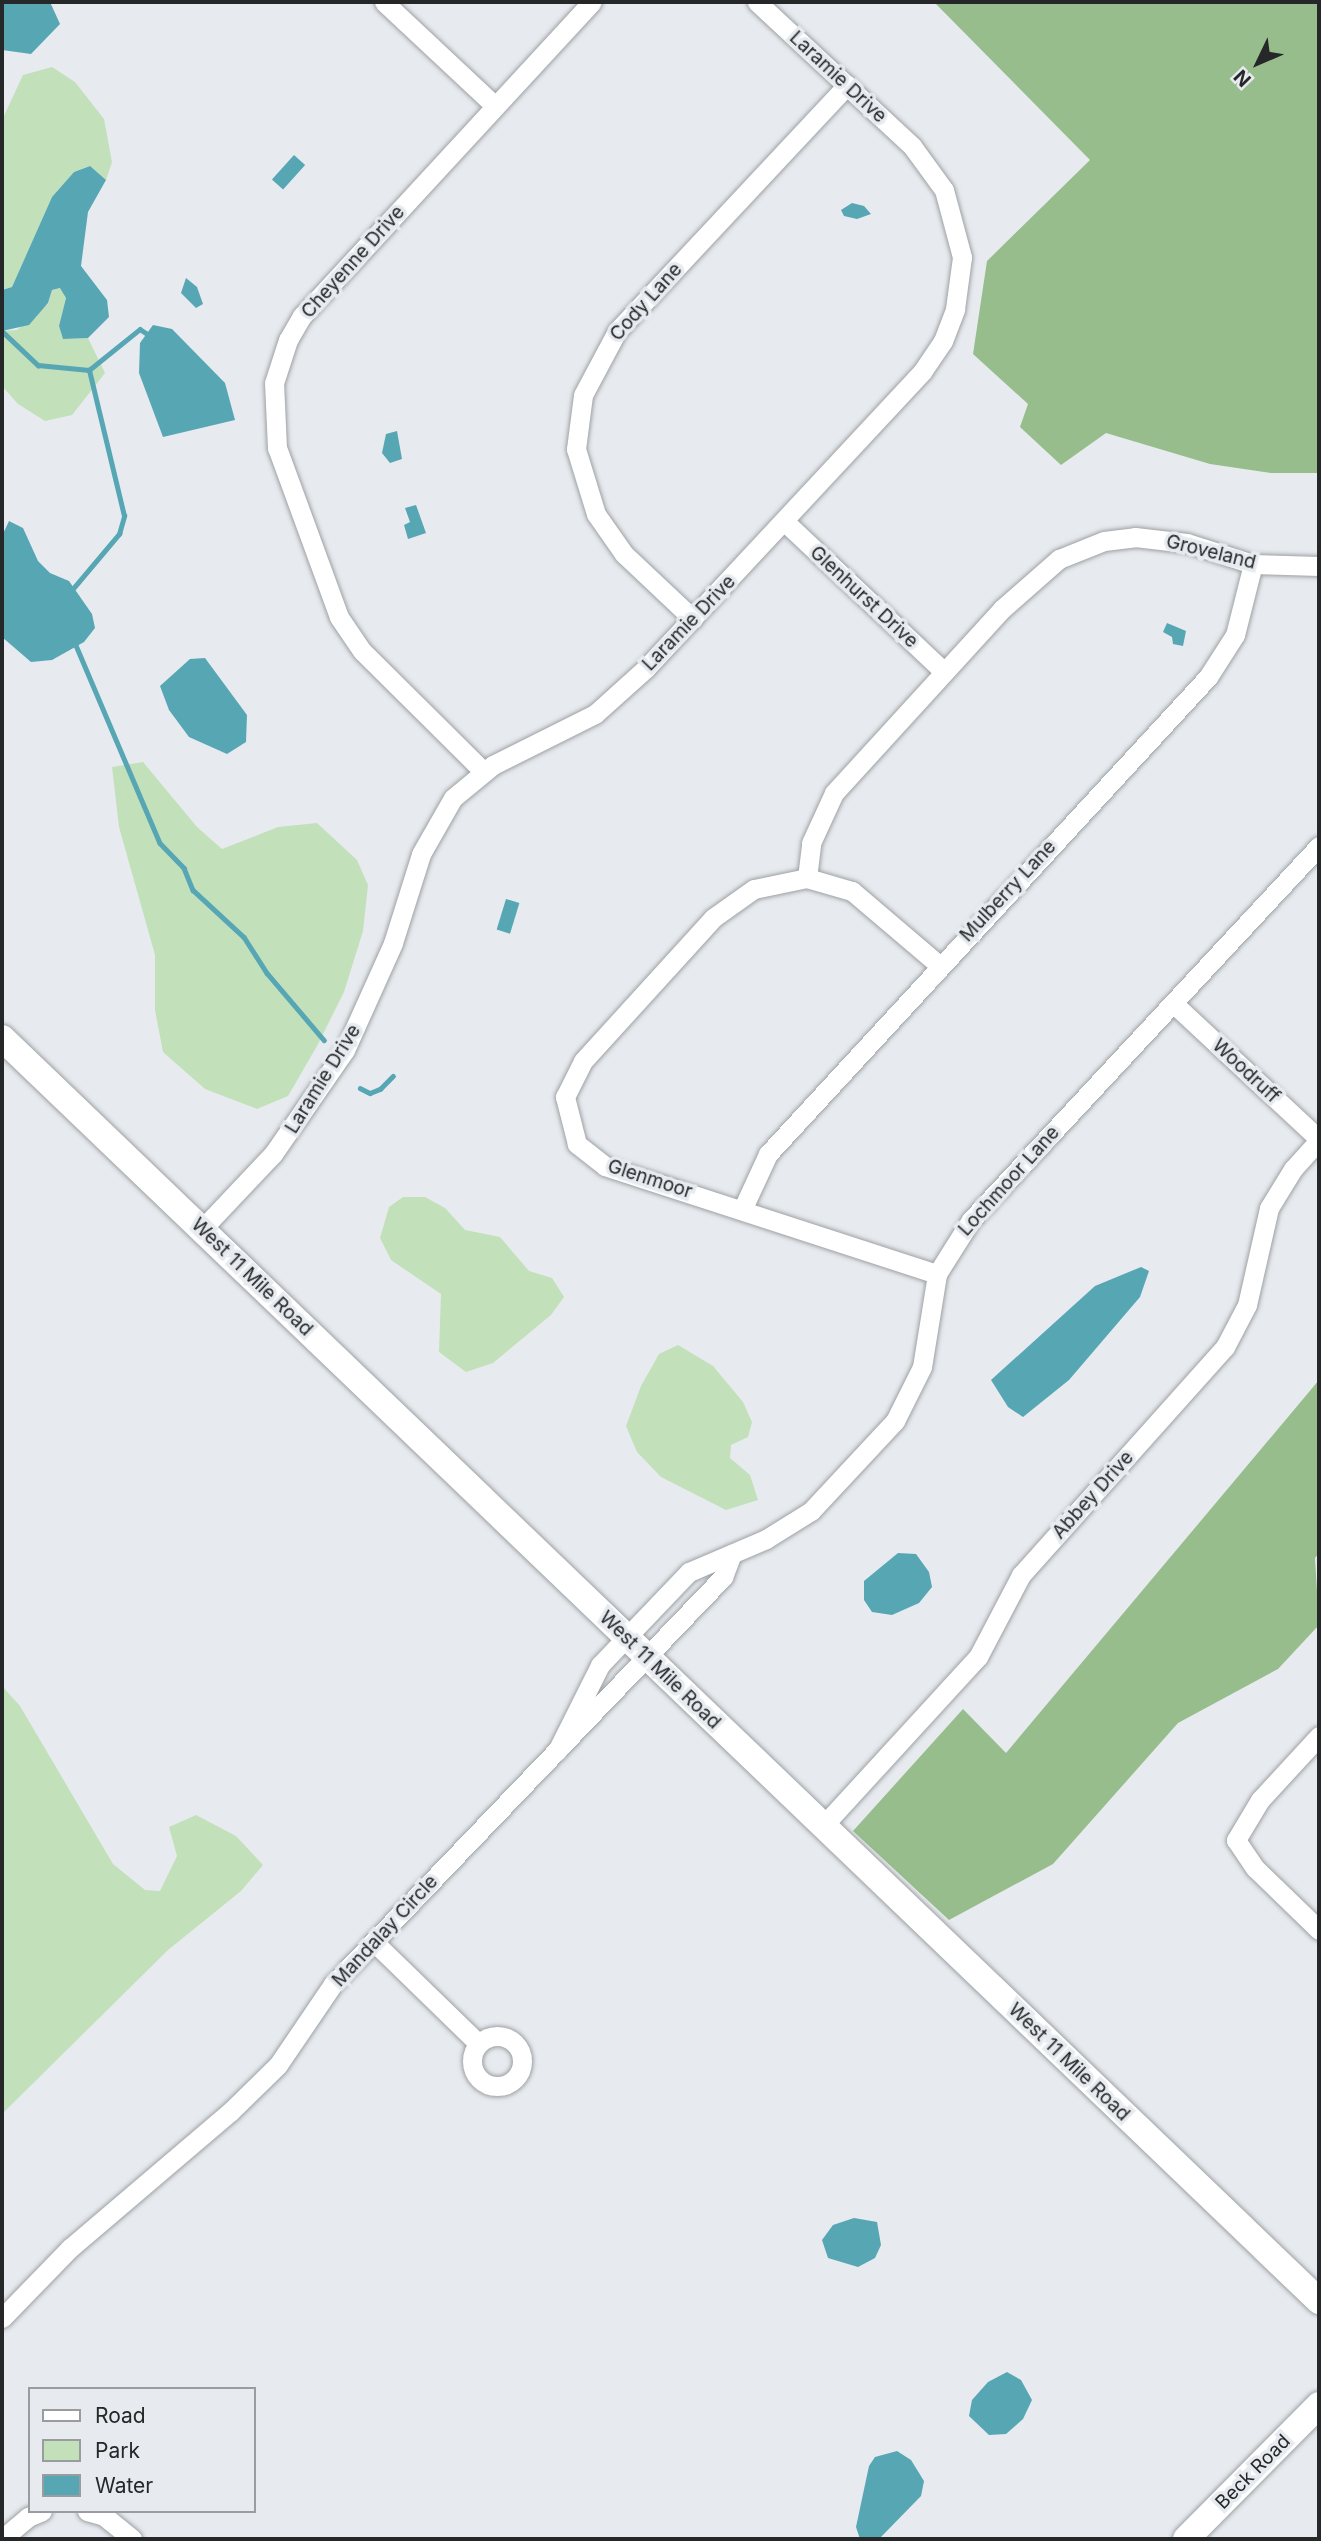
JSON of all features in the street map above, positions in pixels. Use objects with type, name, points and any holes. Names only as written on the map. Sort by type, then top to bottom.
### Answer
[{"type":"street","points":[[384,2],[495,106]]},
{"type":"street","name":"Cheyenne Drive","points":[[483,771],[362,651],[340,617],[284,470],[272,401],[278,365],[302,316],[592,2]]},
{"type":"street","name":"Laramie Drive","points":[[202,1229],[274,1153],[340,1059],[393,943],[430,832],[453,798],[483,771],[595,714],[693,619],[922,372],[946,334],[959,289],[960,240],[944,190],[912,146],[757,2]]},
{"type":"street","name":"Cody Lane","points":[[693,619],[625,554],[596,514],[576,449],[583,395],[617,331],[847,85]]},
{"type":"street","name":"Glenhurst Drive","points":[[784,521],[944,672]]},
{"type":"street","name":"Groveland","points":[[944,672],[1028,583],[1059,559],[1088,545],[1127,538],[1161,538],[1254,564],[1319,565]]},
{"type":"street","name":"Mulberry Lane","points":[[743,1208],[768,1154],[1224,657],[1243,612],[1254,564]]},
{"type":"street","points":[[939,965],[866,899],[807,878],[810,843],[827,803],[944,672]]},
{"type":"street","name":"Lochmoor Lane","points":[[557,1752],[592,1676],[694,1567],[732,1554],[811,1511],[903,1411],[922,1367],[937,1274],[971,1220],[1319,846]]},
{"type":"street","name":"Glenmoor","points":[[807,878],[754,889],[722,910],[583,1061],[565,1097],[572,1133],[590,1158],[937,1274]]},
{"type":"street","name":"Woodruff","points":[[1173,1003],[1319,1139]]},
{"type":"street","name":"West 11 Mile Road","points":[[2,1038],[1319,2301]]},
{"type":"street","name":"Abbey Drive","points":[[822,1827],[978,1657],[1028,1567],[1225,1347],[1247,1305],[1269,1208],[1293,1169],[1319,1139]]},
{"type":"street","name":"Mandalay Circle","points":[[2,2318],[71,2248],[230,2112],[278,2065],[333,1984],[723,1577],[732,1554]]},
{"type":"street","points":[[1319,1736],[1260,1800],[1236,1840],[1255,1868],[1319,1930]]},
{"type":"street","points":[[374,1942],[478,2043]]},
{"type":"street","name":"Beck Road","points":[[1186,2539],[1319,2405]]},
{"type":"street","points":[[2,2539],[28,2517],[37,2513]]},
{"type":"street","points":[[94,2513],[104,2516],[132,2539]]},
{"type":"green space","points":[[934,2],[1319,2],[1319,473],[1271,473],[1210,464],[1106,433],[1061,465],[1020,427],[1028,404],[973,354],[987,261],[1090,160]]},
{"type":"green space","points":[[52,67],[75,82],[104,119],[112,162],[106,180],[89,166],[74,172],[52,197],[12,287],[2,290],[2,120],[23,75]]},
{"type":"green space","points":[[61,288],[66,298],[59,326],[63,339],[88,338],[105,373],[72,415],[45,421],[18,404],[2,386],[2,331],[17,330],[48,304],[52,290]]},
{"type":"green space","points":[[143,762],[197,827],[222,849],[278,827],[317,823],[357,860],[368,885],[363,931],[344,992],[288,1096],[257,1109],[205,1089],[163,1052],[155,1010],[155,955],[119,827],[112,767]]},
{"type":"green space","points":[[403,1197],[425,1197],[445,1208],[465,1230],[500,1237],[529,1271],[552,1278],[564,1297],[551,1315],[493,1363],[466,1372],[439,1352],[441,1294],[391,1260],[380,1238],[389,1207]]},
{"type":"green space","points":[[678,1345],[713,1366],[743,1402],[752,1422],[748,1437],[731,1445],[730,1458],[750,1475],[758,1500],[726,1510],[661,1477],[637,1452],[626,1426],[641,1386],[659,1354]]},
{"type":"green space","points":[[1319,1380],[1319,1553],[1315,1558],[1319,1625],[1278,1669],[1178,1723],[1053,1864],[949,1920],[853,1831],[963,1709],[1006,1753]]},
{"type":"green space","points":[[2,1686],[20,1706],[113,1864],[145,1890],[160,1891],[177,1856],[169,1827],[196,1815],[236,1836],[263,1865],[241,1891],[168,1950],[2,2114]]},
{"type":"water","points":[[2,2],[50,2],[60,24],[31,54],[2,50]]},
{"type":"water","points":[[294,155],[305,165],[283,190],[272,180]]},
{"type":"water","points":[[90,166],[106,180],[88,212],[81,266],[107,300],[109,317],[88,338],[63,339],[59,326],[66,298],[60,288],[52,290],[48,303],[29,325],[2,331],[2,290],[12,287],[52,197],[74,172]]},
{"type":"water","points":[[852,203],[864,206],[871,214],[857,219],[844,216],[841,210]]},
{"type":"water","points":[[186,278],[197,287],[203,304],[196,308],[181,293]]},
{"type":"water","points":[[153,325],[172,329],[225,383],[235,420],[163,437],[139,373],[140,343]]},
{"type":"water","points":[[397,431],[402,459],[390,463],[382,453],[386,434]]},
{"type":"water","points":[[416,505],[426,533],[408,539],[404,525],[410,522],[405,508]]},
{"type":"water","points":[[9,521],[23,528],[38,561],[50,573],[69,581],[92,614],[95,628],[84,642],[52,660],[31,662],[2,637],[2,536]]},
{"type":"water","points":[[1167,623],[1186,631],[1183,646],[1173,644],[1172,637],[1163,632]]},
{"type":"water","points":[[205,658],[247,715],[246,742],[227,754],[189,737],[169,710],[160,686],[190,659]]},
{"type":"water","points":[[506,899],[519,903],[510,934],[497,930]]},
{"type":"water","points":[[1141,1267],[1149,1271],[1140,1297],[1069,1380],[1023,1417],[1008,1407],[991,1380],[1095,1286]]},
{"type":"water","points":[[898,1553],[916,1554],[929,1572],[932,1587],[919,1603],[892,1615],[872,1612],[864,1600],[864,1581]]},
{"type":"water","points":[[854,2218],[877,2222],[881,2245],[875,2258],[858,2267],[828,2258],[822,2240],[833,2225]]},
{"type":"water","points":[[1007,2372],[1021,2380],[1032,2400],[1023,2419],[1006,2434],[989,2435],[969,2416],[972,2400],[988,2382]]},
{"type":"water","points":[[897,2451],[911,2460],[924,2481],[921,2496],[879,2539],[860,2539],[856,2527],[869,2466],[875,2457]]},
{"type":"waterway","points":[[2,331],[38,365],[89,370],[140,329],[149,335]]},
{"type":"waterway","points":[[71,591],[119,534],[124,516],[89,370]]},
{"type":"waterway","points":[[75,643],[160,843],[184,868],[193,890],[244,937],[267,973],[324,1040]]},
{"type":"waterway","points":[[360,1088],[370,1093],[380,1089],[393,1076]]}]
